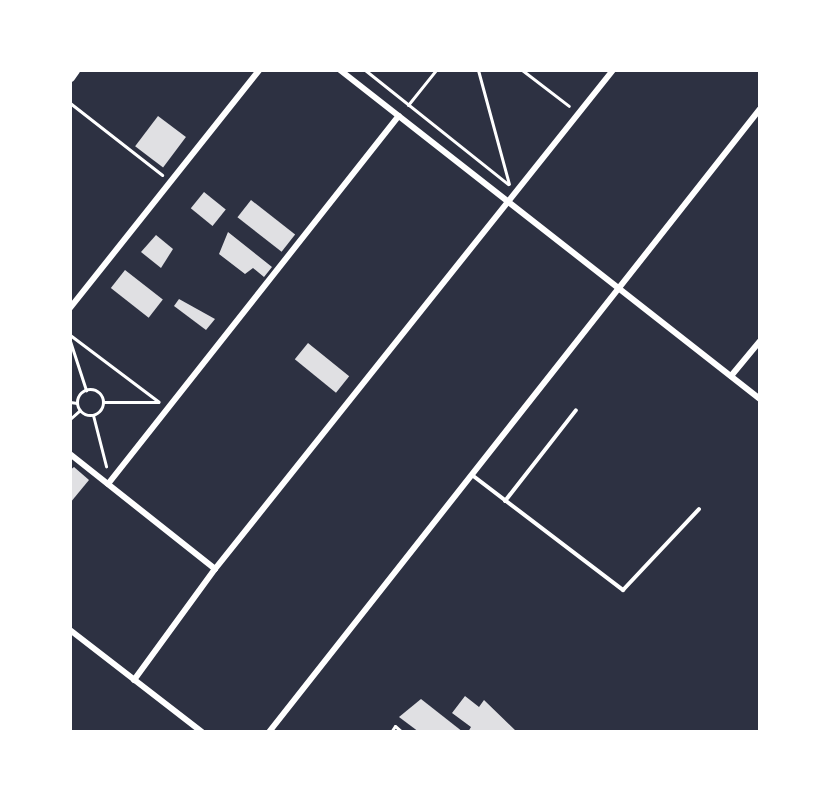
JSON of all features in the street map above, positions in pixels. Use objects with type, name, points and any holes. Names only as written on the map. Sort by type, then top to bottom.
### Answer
[{"type":"street","points":[[70,77],[75,70]]},
{"type":"street","points":[[70,308],[259,70]]},
{"type":"street","points":[[340,70],[759,399]]},
{"type":"street","points":[[134,680],[215,569],[613,70]]},
{"type":"street","points":[[269,732],[759,109]]},
{"type":"street","points":[[108,484],[399,116]]},
{"type":"street","points":[[730,376],[759,340]]},
{"type":"street","points":[[70,454],[215,569]]},
{"type":"street","points":[[70,630],[202,732]]},
{"type":"lane","points":[[505,501],[576,410]]},
{"type":"lane","points":[[472,475],[623,590],[699,509]]},
{"type":"path","points":[[364,70],[509,184]]},
{"type":"path","points":[[399,116],[436,70]]},
{"type":"path","points":[[478,70],[509,184],[508,200]]},
{"type":"path","points":[[522,70],[578,113]]},
{"type":"path","points":[[70,103],[171,182]]},
{"type":"path","points":[[70,335],[167,409]]},
{"type":"path","points":[[70,341],[86,390]]},
{"type":"path","points":[[86,390],[97,392],[103,402]]},
{"type":"path","points":[[76,403],[86,390]]},
{"type":"path","points":[[70,402],[76,403]]},
{"type":"path","points":[[103,402],[158,402]]},
{"type":"path","points":[[93,415],[103,402]]},
{"type":"path","points":[[151,411],[158,402]]},
{"type":"path","points":[[76,403],[80,410],[93,415]]},
{"type":"path","points":[[70,419],[80,410]]},
{"type":"path","points":[[93,415],[108,484]]},
{"type":"path","points":[[106,468],[114,458]]},
{"type":"path","points":[[97,461],[106,468]]},
{"type":"path","points":[[391,732],[395,726],[402,732]]},
{"type":"building","points":[[158,116],[186,137],[163,167],[135,146]]},
{"type":"building","points":[[204,192],[226,210],[213,226],[191,208]]},
{"type":"building","points":[[251,200],[295,234],[282,252],[237,217]]},
{"type":"building","points":[[228,232],[272,267],[264,277],[253,268],[245,274],[219,254]]},
{"type":"building","points":[[156,235],[173,249],[161,268],[141,252]]},
{"type":"building","points":[[125,270],[163,300],[149,318],[111,288]]},
{"type":"building","points":[[179,299],[215,319],[206,330],[174,306]]},
{"type":"building","points":[[308,343],[349,376],[336,393],[295,359]]},
{"type":"building","points":[[74,467],[89,480],[70,503],[70,470]]},
{"type":"building","points":[[465,696],[479,707],[484,700],[517,732],[468,732],[471,727],[452,713]]},
{"type":"building","points":[[421,699],[463,732],[419,732],[399,717]]}]
